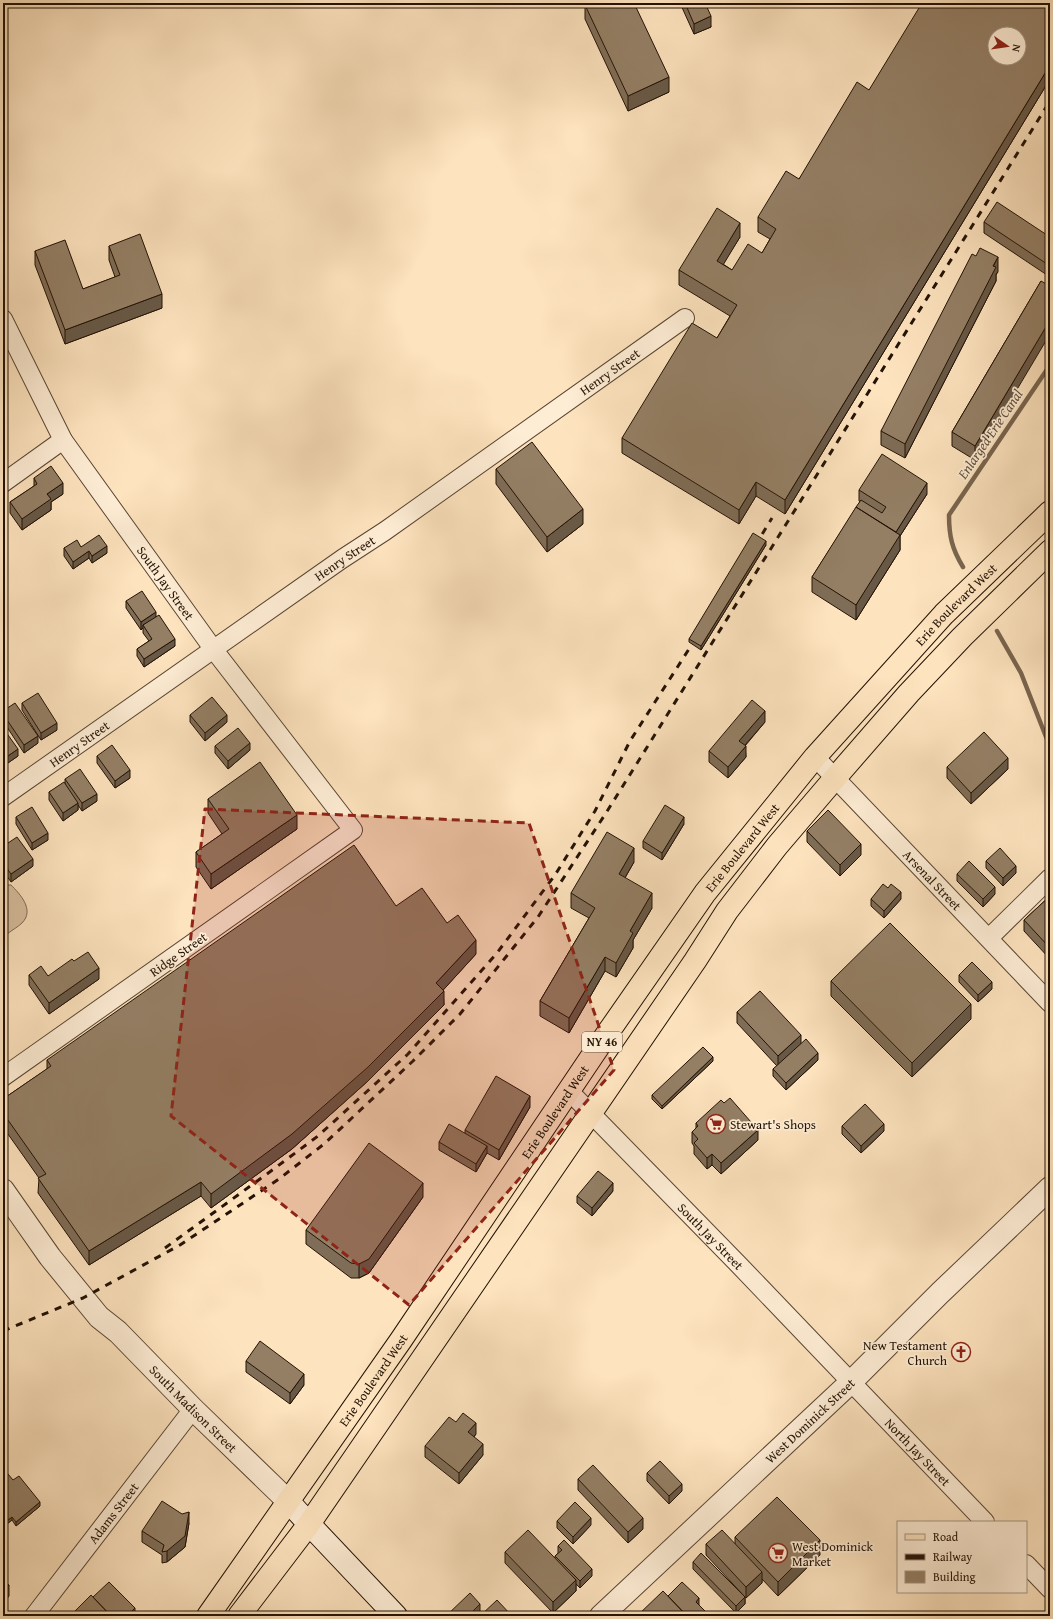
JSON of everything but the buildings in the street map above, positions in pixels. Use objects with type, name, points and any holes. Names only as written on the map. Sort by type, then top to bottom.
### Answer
[{"type":"main road","name":"Erie Boulevard West","points":[[208,1616],[401,1340],[609,1031],[705,893],[815,757],[944,614],[1050,512]]},
{"type":"main road","name":"Erie Boulevard West","points":[[239,1616],[309,1524],[727,911],[777,846],[920,682],[962,637],[1050,551]]},
{"type":"street","name":"Henry Street","points":[[3,797],[342,559],[385,531],[685,318]]},
{"type":"street","name":"South Jay Street","points":[[3,319],[63,440],[214,650],[353,830]]},
{"type":"street","points":[[3,483],[63,440]]},
{"type":"street","name":"Arsenal Street","points":[[815,757],[1050,1003]]},
{"type":"street","name":"Ridge Street","points":[[3,1077],[353,830]]},
{"type":"street","points":[[989,938],[1050,878]]},
{"type":"street","name":"South Jay Street","points":[[569,1092],[591,1112],[851,1382]]},
{"type":"street","name":"West Dominick Street","points":[[601,1616],[851,1382],[1050,1188]]},
{"type":"street","name":"South Madison Street","points":[[3,1190],[50,1257],[98,1317],[118,1332],[193,1409],[288,1501],[396,1616]]},
{"type":"street","name":"North Jay Street","points":[[851,1382],[984,1521]]},
{"type":"street","name":"Adams Street","points":[[34,1616],[193,1409]]},
{"type":"street","points":[[1027,1565],[1050,1589]]},
{"type":"highlighted area","points":[[205,809],[529,823],[614,1070],[409,1305],[171,1116]]},
{"type":"shaded area","points":[[3,885],[11,885],[25,902],[27,908],[26,918],[19,926],[7,934],[3,927]]},
{"type":"waterway","name":"Enlarged Erie Canal","points":[[963,567],[952,542],[949,515],[1050,365]]},
{"type":"waterway","points":[[997,631],[1021,673],[1050,747]]},
{"type":"railway","points":[[3,1331],[83,1298],[180,1245],[279,1179],[324,1144],[413,1061],[460,1014],[538,917],[606,813],[1050,101]]},
{"type":"railway","points":[[755,546],[772,518]]},
{"type":"railway","points":[[165,1248],[318,1136],[408,1054],[497,953],[555,875],[595,811],[630,741],[698,635]]},
{"type":"place","name":"Stewart's Shops","points":[[716,1124]]},
{"type":"place","name":"New Testament Church","points":[[961,1352]]},
{"type":"place","name":"West Dominick Market","points":[[778,1553]]}]
